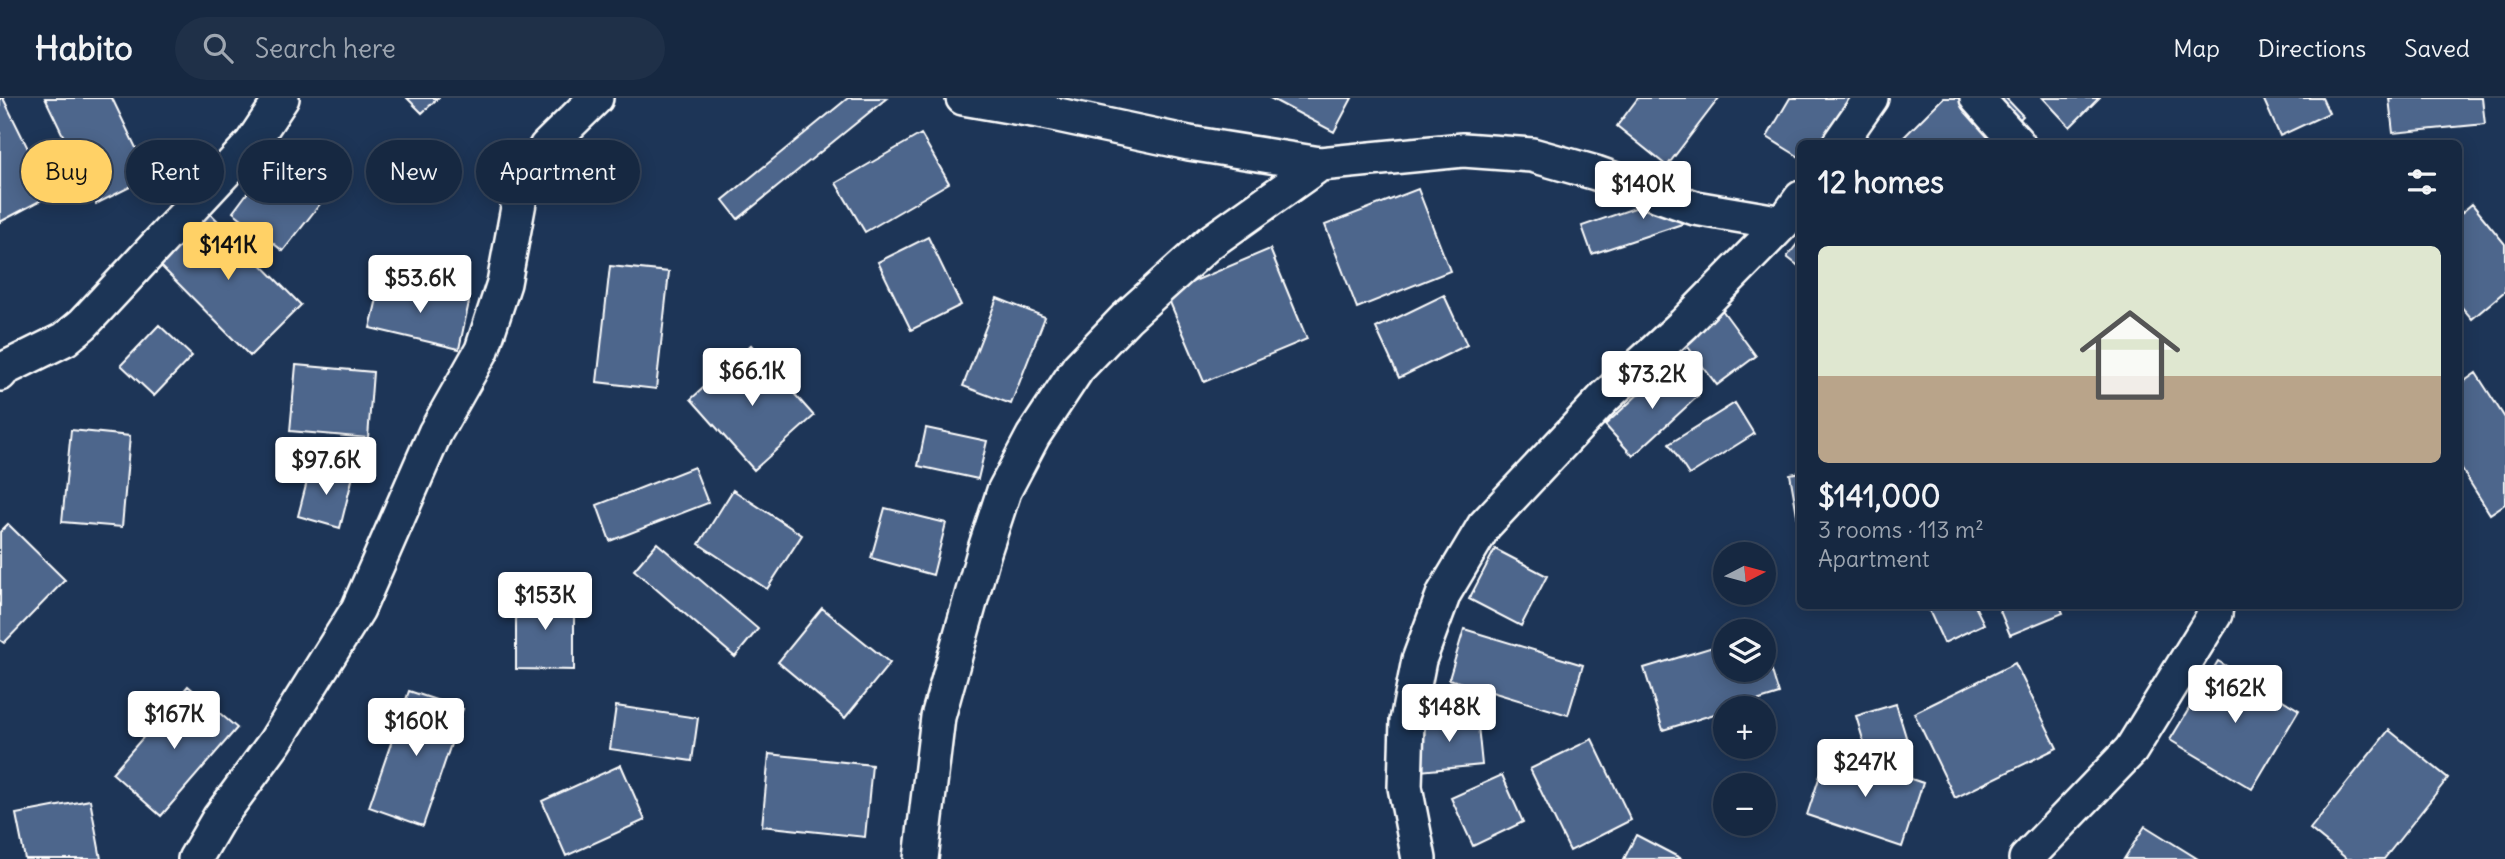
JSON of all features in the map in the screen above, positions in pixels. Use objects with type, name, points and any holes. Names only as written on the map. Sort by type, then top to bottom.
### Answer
[{"type":"street","points":[[0,374],[4,369],[65,339],[83,324],[252,143],[282,98]]},
{"type":"street","points":[[195,859],[219,818],[275,742],[358,609],[435,433],[482,350],[504,284],[520,197],[546,147],[596,98]]},
{"type":"street","points":[[963,98],[1189,143],[1320,163],[1463,150],[1532,155],[1597,173],[1695,208],[1792,210]]},
{"type":"street","points":[[1842,140],[1871,98]]},
{"type":"street","points":[[1977,98],[2014,140]]},
{"type":"street","points":[[921,859],[938,717],[1004,491],[1033,436],[1078,368],[1126,318],[1209,243],[1320,163]]},
{"type":"street","points":[[1419,859],[1405,787],[1407,722],[1419,660],[1444,593],[1484,526],[1605,397],[1684,324],[1792,210]]},
{"type":"street","points":[[2026,859],[2132,750],[2216,609]]},
{"type":"building","points":[[0,98],[3,98],[24,140],[21,140],[21,203],[36,203],[0,222]]},
{"type":"building","points":[[45,98],[112,98],[132,140],[126,140],[126,189],[112,196],[112,140],[65,140]]},
{"type":"building","points":[[407,98],[438,98],[422,113]]},
{"type":"building","points":[[848,98],[887,98],[738,219],[723,200]]},
{"type":"building","points":[[1270,98],[1352,98],[1334,132]]},
{"type":"building","points":[[1638,98],[1719,98],[1667,166],[1617,126]]},
{"type":"building","points":[[1790,98],[1862,98],[1842,140],[1797,140],[1797,156],[1767,137]]},
{"type":"building","points":[[1943,98],[2006,98],[2023,116],[1999,140],[1901,140]]},
{"type":"building","points":[[2043,98],[2099,98],[2070,127]]},
{"type":"building","points":[[2263,98],[2322,98],[2329,113],[2280,136]]},
{"type":"building","points":[[2389,98],[2482,98],[2485,124],[2393,133]]},
{"type":"building","points":[[921,134],[949,183],[865,232],[836,183]]},
{"type":"building","points":[[1693,188],[1703,217],[1592,254],[1582,226]]},
{"type":"building","points":[[1418,189],[1450,271],[1357,308],[1325,225]]},
{"type":"building","points":[[240,203],[320,204],[283,251],[233,212]]},
{"type":"building","points":[[2472,204],[2505,244],[2505,291],[2472,319],[2462,307],[2462,212]]},
{"type":"building","points":[[206,209],[301,305],[250,356],[155,260]]},
{"type":"building","points":[[928,237],[961,305],[911,330],[878,262]]},
{"type":"building","points":[[1797,244],[1797,265],[1787,257]]},
{"type":"building","points":[[1270,249],[1307,339],[1204,382],[1166,293]]},
{"type":"building","points":[[610,266],[669,272],[656,389],[597,382]]},
{"type":"building","points":[[381,282],[469,302],[459,349],[370,328]]},
{"type":"building","points":[[1444,295],[1467,345],[1399,378],[1376,328]]},
{"type":"building","points":[[997,298],[1045,317],[1011,404],[963,386]]},
{"type":"building","points":[[1717,303],[1756,356],[1717,385],[1678,334]]},
{"type":"building","points":[[159,325],[192,356],[154,396],[121,365]]},
{"type":"building","points":[[751,345],[814,416],[754,470],[691,399]]},
{"type":"building","points":[[296,365],[373,372],[368,438],[290,431]]},
{"type":"building","points":[[1670,365],[1698,396],[1633,456],[1605,425]]},
{"type":"building","points":[[2476,373],[2505,418],[2505,504],[2490,514],[2462,470],[2462,383]]},
{"type":"building","points":[[1735,403],[1754,434],[1689,475],[1669,444]]},
{"type":"building","points":[[926,428],[987,441],[978,479],[918,466]]},
{"type":"building","points":[[71,430],[130,436],[122,527],[62,522]]},
{"type":"building","points":[[311,466],[353,476],[340,528],[298,516]]},
{"type":"building","points":[[694,467],[708,503],[610,541],[597,505]]},
{"type":"building","points":[[1797,473],[1797,515],[1790,474]]},
{"type":"building","points":[[733,490],[802,535],[767,589],[699,544]]},
{"type":"building","points":[[885,508],[946,523],[933,575],[871,558]]},
{"type":"building","points":[[8,524],[65,580],[4,643],[0,640],[0,532]]},
{"type":"building","points":[[657,543],[758,629],[735,657],[634,570]]},
{"type":"building","points":[[1495,549],[1547,576],[1521,626],[1469,599]]},
{"type":"building","points":[[516,593],[574,594],[574,670],[516,669]]},
{"type":"building","points":[[822,608],[890,663],[845,718],[778,662]]},
{"type":"building","points":[[1928,609],[1976,609],[1984,624],[1944,643]]},
{"type":"building","points":[[1999,609],[2061,609],[2063,613],[2010,635]]},
{"type":"building","points":[[1464,629],[1583,665],[1568,715],[1449,679]]},
{"type":"building","points":[[1713,647],[1713,682],[1775,682],[1779,694],[1713,696],[1713,714],[1663,730],[1644,668]]},
{"type":"building","points":[[2218,661],[2299,710],[2252,789],[2170,740]]},
{"type":"building","points":[[2015,663],[2057,748],[1955,798],[1914,713]]},
{"type":"building","points":[[188,686],[237,728],[161,816],[112,773]]},
{"type":"building","points":[[409,691],[463,709],[423,826],[369,807]]},
{"type":"building","points":[[1896,704],[1910,750],[1870,763],[1856,716]]},
{"type":"building","points":[[616,706],[698,718],[692,761],[610,749]]},
{"type":"building","points":[[1477,716],[1482,765],[1420,771],[1415,723]]},
{"type":"building","points":[[2389,730],[2448,778],[2384,859],[2347,859],[2310,829]]},
{"type":"building","points":[[1592,739],[1631,820],[1570,851],[1530,769]]},
{"type":"building","points":[[1828,751],[1923,783],[1902,847],[1807,815]]},
{"type":"building","points":[[769,754],[872,765],[865,837],[762,826]]},
{"type":"building","points":[[621,765],[645,820],[566,856],[542,801]]},
{"type":"building","points":[[1502,775],[1523,822],[1473,846],[1451,798]]},
{"type":"building","points":[[90,800],[101,859],[25,859],[16,814]]},
{"type":"building","points":[[2145,826],[2198,859],[2124,859]]},
{"type":"building","points":[[1636,835],[1682,859],[1624,859]]}]
